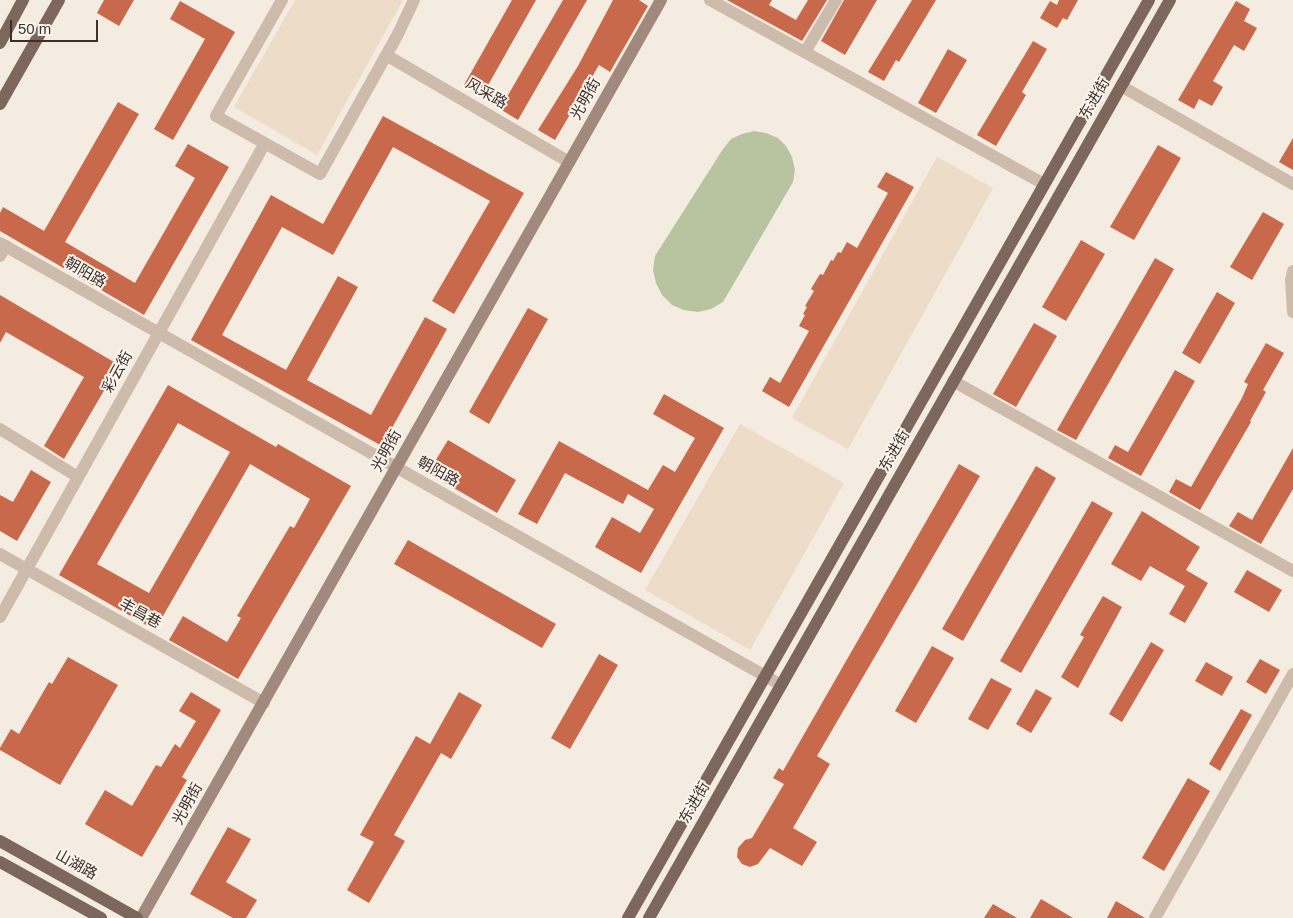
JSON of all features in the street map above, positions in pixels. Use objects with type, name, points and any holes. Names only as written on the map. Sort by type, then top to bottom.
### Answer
[{"type":"main road","points":[[0,43],[23,0]]},
{"type":"main road","points":[[0,104],[59,0]]},
{"type":"main road","name":"光明街","points":[[141,918],[661,0]]},
{"type":"main road","name":"东进街","points":[[628,918],[1149,0]]},
{"type":"main road","name":"东进街","points":[[649,918],[1170,0]]},
{"type":"main road","name":"山湖路","points":[[0,841],[137,918]]},
{"type":"main road","points":[[0,862],[101,918]]},
{"type":"street","points":[[282,0],[216,116],[320,174],[413,6],[414,0]]},
{"type":"street","points":[[710,0],[1044,184]]},
{"type":"street","points":[[805,52],[836,0]]},
{"type":"street","name":"风采路","points":[[386,55],[569,162]]},
{"type":"street","points":[[1121,86],[1293,184]]},
{"type":"street","name":"彩云街","points":[[0,617],[265,143]]},
{"type":"street","name":"朝阳路","points":[[2,249],[159,333],[781,685]]},
{"type":"street","points":[[1293,272],[1291,280],[1293,312]]},
{"type":"street","points":[[953,381],[1293,571]]},
{"type":"street","points":[[0,429],[78,477]]},
{"type":"street","name":"丰昌巷","points":[[0,554],[264,703]]},
{"type":"street","points":[[1155,918],[1293,674]]},
{"type":"green space","points":[[754,131],[778,138],[786,146],[792,157],[795,170],[793,182],[723,302],[711,309],[698,312],[684,310],[672,305],[662,295],[656,283],[653,270],[655,256],[723,149],[731,139]]},
{"type":"shaded area","points":[[295,0],[403,0],[317,155],[234,107]]},
{"type":"shaded area","points":[[937,157],[993,188],[848,449],[792,418]]},
{"type":"shaded area","points":[[740,424],[844,483],[750,650],[645,590]]},
{"type":"building","points":[[104,0],[134,0],[119,26],[97,13]]},
{"type":"building","points":[[512,0],[536,0],[482,96],[464,85]]},
{"type":"building","points":[[563,0],[587,0],[518,120],[500,109]]},
{"type":"building","points":[[613,0],[639,0],[648,6],[610,72],[599,65],[555,140],[538,130],[578,66]]},
{"type":"building","points":[[727,0],[772,0],[769,5],[796,20],[808,0],[827,0],[802,41]]},
{"type":"building","points":[[844,0],[877,0],[845,55],[821,41]]},
{"type":"building","points":[[912,0],[936,0],[899,62],[896,60],[884,81],[868,72]]},
{"type":"building","points":[[1059,0],[1078,0],[1067,20],[1063,18],[1057,28],[1040,18],[1050,1],[1057,5]]},
{"type":"building","points":[[180,1],[235,32],[173,140],[154,129],[205,39],[170,19]]},
{"type":"building","points":[[1236,1],[1250,9],[1244,21],[1257,28],[1244,51],[1234,45],[1213,81],[1223,87],[1212,106],[1199,99],[1194,109],[1178,100]]},
{"type":"building","points":[[1033,41],[1047,49],[1022,92],[1026,95],[996,146],[977,135]]},
{"type":"building","points":[[948,49],[967,60],[936,113],[918,103]]},
{"type":"building","points":[[118,102],[139,114],[65,242],[135,283],[195,178],[175,166],[188,144],[229,167],[144,315],[0,231],[0,213],[3,207],[44,231]]},
{"type":"building","points":[[383,116],[524,193],[454,314],[432,301],[490,201],[393,147],[333,255],[282,227],[222,335],[286,370],[338,276],[358,287],[307,380],[371,415],[425,317],[447,329],[382,446],[191,340],[271,195],[323,224]]},
{"type":"building","points":[[1293,138],[1293,170],[1279,162]]},
{"type":"building","points":[[1158,145],[1181,158],[1134,240],[1110,227]]},
{"type":"building","points":[[886,172],[914,187],[789,407],[762,391],[770,377],[780,383],[809,331],[799,326],[805,315],[803,314],[807,307],[805,306],[814,291],[811,289],[820,274],[823,275],[831,260],[833,261],[838,252],[841,253],[847,242],[857,248],[888,193],[877,187]]},
{"type":"building","points":[[1263,212],[1284,224],[1252,280],[1230,267]]},
{"type":"building","points":[[1081,240],[1105,254],[1066,321],[1042,307]]},
{"type":"building","points":[[1155,258],[1174,269],[1076,440],[1057,430]]},
{"type":"building","points":[[1217,292],[1235,303],[1200,364],[1182,353]]},
{"type":"building","points":[[0,295],[119,365],[64,459],[44,446],[84,377],[6,332],[0,343]]},
{"type":"building","points":[[528,308],[548,319],[489,424],[469,412]]},
{"type":"building","points":[[1034,323],[1057,336],[1016,407],[993,394]]},
{"type":"building","points":[[1266,343],[1284,353],[1263,390],[1266,392],[1251,422],[1200,510],[1169,492],[1176,479],[1191,487],[1242,398],[1248,384],[1244,382]]},
{"type":"building","points":[[1175,370],[1195,381],[1141,476],[1108,458],[1115,445],[1128,452]]},
{"type":"building","points":[[168,385],[276,447],[278,444],[351,486],[238,679],[169,640],[183,616],[227,642],[241,618],[237,616],[290,526],[294,528],[310,499],[250,464],[155,630],[59,575]],"holes":[[[178,423],[230,452],[149,593],[97,564]]]},
{"type":"building","points":[[664,394],[724,428],[641,573],[595,547],[612,517],[640,533],[654,509],[628,494],[623,504],[565,473],[537,524],[518,514],[559,441],[648,490],[663,465],[675,472],[695,438],[653,414]]},
{"type":"building","points":[[448,440],[516,480],[497,513],[428,473]]},
{"type":"building","points":[[1293,448],[1293,489],[1261,544],[1229,526],[1238,512],[1252,520]]},
{"type":"building","points":[[959,464],[980,476],[817,756],[830,764],[793,828],[817,842],[802,866],[770,848],[758,864],[750,867],[742,864],[737,857],[738,848],[745,840],[752,838],[784,784],[773,778],[779,768],[783,771]]},
{"type":"building","points":[[1036,466],[1056,478],[963,641],[942,629]]},
{"type":"building","points":[[31,470],[51,482],[17,541],[0,531],[0,495],[13,502]]},
{"type":"building","points":[[1092,501],[1113,513],[1021,673],[1000,661]]},
{"type":"building","points":[[1142,511],[1200,547],[1186,570],[1208,583],[1185,623],[1169,614],[1185,586],[1150,566],[1141,581],[1111,564]]},
{"type":"building","points":[[408,540],[556,624],[542,648],[394,564]]},
{"type":"building","points":[[1247,570],[1282,590],[1269,612],[1234,592]]},
{"type":"building","points":[[1103,596],[1122,607],[1078,688],[1061,677],[1084,637],[1080,635]]},
{"type":"building","points":[[1151,642],[1164,650],[1122,722],[1109,714]]},
{"type":"building","points":[[932,646],[954,658],[916,723],[895,711]]},
{"type":"building","points":[[599,654],[618,665],[570,749],[551,738]]},
{"type":"building","points":[[68,657],[118,685],[60,785],[0,750],[0,748],[11,729],[19,734],[49,682],[52,684]]},
{"type":"building","points":[[1260,659],[1280,670],[1266,694],[1246,682]]},
{"type":"building","points":[[1206,662],[1233,677],[1222,696],[1195,681]]},
{"type":"building","points":[[991,678],[1012,689],[988,730],[968,719]]},
{"type":"building","points":[[1036,689],[1052,698],[1031,733],[1016,724]]},
{"type":"building","points":[[191,692],[221,710],[182,777],[187,780],[142,857],[85,824],[105,790],[132,806],[156,765],[161,767],[175,744],[180,748],[196,721],[179,711]]},
{"type":"building","points":[[459,692],[482,705],[451,759],[441,753],[394,835],[405,841],[369,903],[347,890],[374,842],[360,835],[416,736],[430,744]]},
{"type":"building","points":[[1241,709],[1252,715],[1220,771],[1209,764]]},
{"type":"building","points":[[1188,778],[1210,791],[1164,871],[1142,858]]},
{"type":"building","points":[[228,827],[251,839],[226,882],[257,900],[246,918],[233,918],[190,894]]},
{"type":"building","points":[[1041,899],[1073,918],[1030,918]]},
{"type":"building","points":[[1116,901],[1145,918],[1107,918]]},
{"type":"building","points":[[993,904],[1017,918],[984,918]]}]
